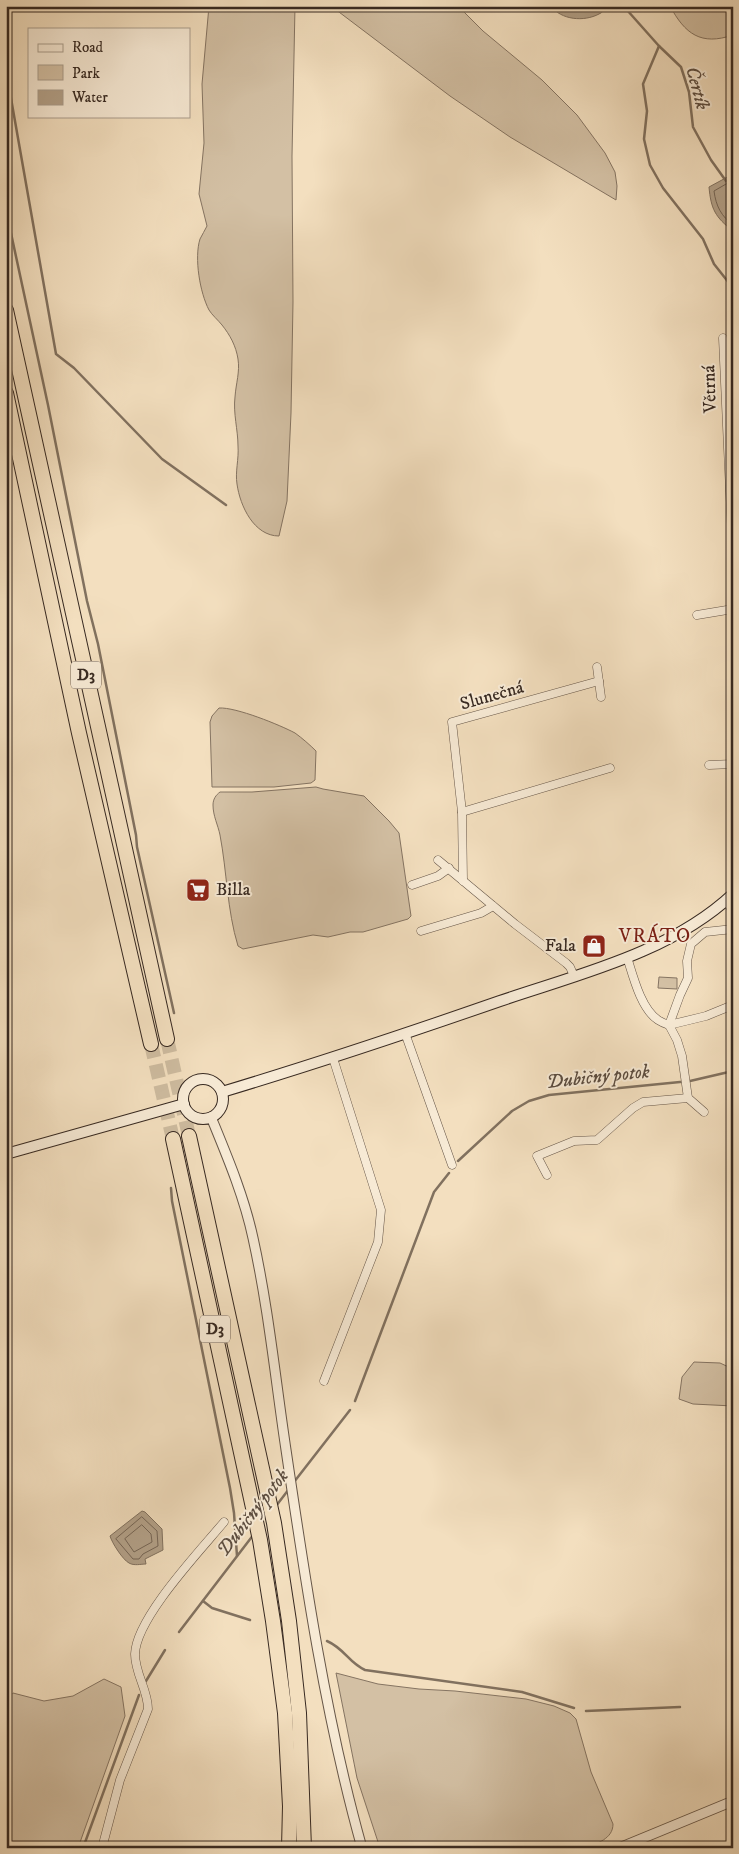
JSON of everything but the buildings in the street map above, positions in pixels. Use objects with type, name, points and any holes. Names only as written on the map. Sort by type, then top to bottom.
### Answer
[{"type":"highway","name":"D3","points":[[6,310],[168,1039]]},
{"type":"highway","name":"D3","points":[[6,393],[80,733],[151,1044]]},
{"type":"highway","name":"D3","points":[[189,1136],[274,1523],[289,1621],[299,1713],[304,1848]]},
{"type":"highway","name":"D3","points":[[173,1139],[260,1540],[285,1713],[290,1806],[290,1848]]},
{"type":"main road","points":[[222,1092],[333,1058],[627,957],[686,929],[729,897]]},
{"type":"main road","points":[[207,1079],[218,1086],[222,1092],[223,1098],[220,1110],[211,1117],[197,1118],[191,1115],[184,1104],[185,1090],[194,1081],[207,1079]]},
{"type":"main road","points":[[11,1153],[184,1104]]},
{"type":"street","name":"Větrná","points":[[723,338],[733,558]]},
{"type":"street","points":[[697,615],[733,608]]},
{"type":"street","points":[[597,667],[601,697]]},
{"type":"street","name":"Slunečná","points":[[463,881],[462,812],[452,722],[599,681]]},
{"type":"street","points":[[709,765],[733,764]]},
{"type":"street","points":[[462,812],[610,768]]},
{"type":"street","points":[[438,860],[446,870],[463,881],[514,924],[566,963],[574,976]]},
{"type":"street","points":[[412,885],[438,876],[446,870]]},
{"type":"street","points":[[729,897],[733,911]]},
{"type":"street","points":[[421,931],[481,913],[493,906]]},
{"type":"street","points":[[669,1025],[688,978],[687,961],[691,944],[705,932],[733,928]]},
{"type":"street","points":[[627,957],[648,1010],[658,1020],[669,1025],[677,1040],[682,1056],[688,1098],[704,1112]]},
{"type":"street","points":[[669,1025],[706,1016],[733,1005]]},
{"type":"street","points":[[405,1033],[452,1165]]},
{"type":"street","points":[[324,1381],[378,1242],[382,1210],[333,1058]]},
{"type":"street","points":[[547,1175],[537,1156],[574,1141],[597,1140],[633,1108],[643,1102],[688,1098]]},
{"type":"street","points":[[211,1117],[241,1195],[253,1237],[272,1344],[289,1473],[332,1728],[347,1796],[362,1848]]},
{"type":"street","points":[[102,1848],[120,1780],[148,1709],[148,1700],[139,1677],[135,1653],[140,1633],[162,1596],[224,1522]]},
{"type":"street","points":[[619,1848],[733,1801]]},
{"type":"green space","points":[[209,6],[295,6],[292,156],[293,302],[291,413],[287,501],[279,536],[270,535],[262,531],[250,518],[241,501],[237,479],[238,440],[235,409],[239,368],[238,359],[230,337],[209,310],[199,275],[198,247],[207,226],[199,194],[204,143],[202,84]]},
{"type":"green space","points":[[331,6],[458,6],[483,31],[542,80],[577,115],[605,153],[615,172],[616,200],[510,137],[450,96]]},
{"type":"green space","points":[[670,6],[733,6],[733,35],[712,39],[695,35],[682,24]]},
{"type":"green space","points":[[219,708],[236,710],[258,717],[298,735],[316,751],[315,780],[311,783],[274,787],[212,787],[210,722],[212,716]]},
{"type":"green space","points":[[316,787],[364,796],[399,833],[411,916],[408,919],[363,932],[350,932],[328,937],[313,935],[243,949],[238,946],[234,932],[220,835],[213,809],[214,799],[220,792],[252,792]]},
{"type":"green space","points":[[659,977],[677,978],[677,989],[658,988]]},
{"type":"green space","points":[[694,1362],[720,1363],[733,1369],[733,1406],[693,1404],[679,1399],[682,1377]]},
{"type":"green space","points":[[336,1673],[378,1684],[526,1699],[554,1706],[570,1713],[576,1719],[591,1772],[613,1824],[610,1833],[604,1840],[586,1848],[380,1848],[357,1778]]},
{"type":"green space","points":[[104,1679],[121,1687],[125,1716],[78,1848],[6,1848],[6,1701],[13,1693],[44,1701],[73,1696]]},
{"type":"water","points":[[551,6],[608,6],[593,17],[580,19],[567,17],[555,11]]},
{"type":"water","points":[[733,174],[733,231],[715,212],[709,187]]},
{"type":"water","points":[[142,1511],[162,1529],[163,1550],[145,1559],[146,1564],[133,1564],[129,1563],[121,1555],[110,1536]]},
{"type":"waterway","name":"Čertík","points":[[620,6],[627,10],[659,46],[681,67],[689,92],[693,127],[711,160],[726,181]]},
{"type":"waterway","points":[[659,46],[643,84],[647,111],[644,139],[650,165],[663,188],[703,239],[714,264],[733,288]]},
{"type":"waterway","points":[[6,70],[56,354],[74,368],[162,459],[226,505]]},
{"type":"waterway","points":[[9,224],[48,405],[87,601],[98,644],[137,847],[174,1013]]},
{"type":"waterway","name":"Dubičný potok","points":[[458,1161],[512,1111],[529,1101],[549,1095],[690,1081],[733,1071]]},
{"type":"waterway","name":"Dubičný potok","points":[[355,1401],[434,1192],[449,1173]]},
{"type":"waterway","points":[[171,1188],[172,1201],[230,1488],[237,1556]]},
{"type":"waterway","name":"Dubičný potok","points":[[294,1482],[350,1410]]},
{"type":"waterway","name":"Dubičný potok","points":[[276,1506],[289,1489]]},
{"type":"waterway","name":"Dubičný potok","points":[[179,1632],[254,1534]]},
{"type":"waterway","points":[[203,1601],[212,1608],[250,1620]]},
{"type":"waterway","points":[[327,1641],[365,1670],[522,1692],[574,1708]]},
{"type":"waterway","name":"Dubičný potok","points":[[146,1681],[165,1650]]},
{"type":"waterway","name":"Dubičný potok","points":[[83,1848],[139,1695]]},
{"type":"waterway","points":[[586,1711],[680,1707]]},
{"type":"tunnel","points":[[167,1039],[189,1136]]},
{"type":"tunnel","points":[[151,1044],[173,1139]]},
{"type":"place","name":"Billa","points":[[198,890]]},
{"type":"place","name":"Fala","points":[[594,946]]},
{"type":"district","name":"VRÁTO","points":[[655,936]]}]
